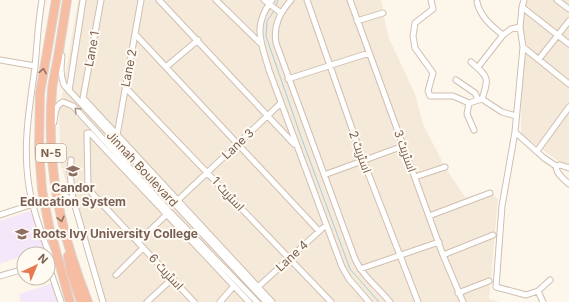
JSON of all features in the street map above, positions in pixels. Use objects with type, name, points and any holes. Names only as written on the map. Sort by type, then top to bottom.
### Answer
[{"type":"highway","name":"N-5","points":[[51,246],[42,190],[39,129],[40,93],[56,0]]},
{"type":"highway","name":"N-5","points":[[67,0],[52,88],[50,130],[51,153],[54,185],[61,217],[67,241],[88,302]]},
{"type":"highway","points":[[67,241],[68,262],[81,302]]},
{"type":"highway","points":[[56,267],[74,302]]},
{"type":"highway","name":"N-5","points":[[56,268],[70,302]]},
{"type":"street","points":[[42,0],[35,66],[28,108],[27,151],[28,178],[33,204],[47,246]]},
{"type":"street","points":[[69,91],[83,0]]},
{"type":"street","name":"Lane 1","points":[[100,0],[83,98],[117,135]]},
{"type":"street","name":"Lane 2","points":[[117,135],[141,0]]},
{"type":"street","points":[[159,0],[296,145]]},
{"type":"street","points":[[216,0],[262,45]]},
{"type":"street","points":[[264,0],[279,12]]},
{"type":"street","points":[[291,0],[279,12],[275,35],[276,43],[288,79],[360,269],[390,302]]},
{"type":"street","name":"اسٹریٹ 2","points":[[307,0],[363,160],[418,302]]},
{"type":"street","name":"اسٹریٹ 3","points":[[350,0],[443,255],[463,302]]},
{"type":"street","points":[[431,0],[433,9],[415,23],[412,36],[415,48],[433,73],[428,91],[430,96],[453,96],[469,103],[480,100]]},
{"type":"street","points":[[524,0],[520,27],[523,47],[515,132],[502,206],[496,287],[526,294],[538,291],[550,280]]},
{"type":"street","points":[[557,0],[569,10]]},
{"type":"street","points":[[477,2],[482,15],[503,35]]},
{"type":"street","points":[[270,4],[260,22],[259,33],[269,70],[344,273],[370,302]]},
{"type":"street","points":[[522,7],[569,44]]},
{"type":"street","points":[[358,21],[383,13]]},
{"type":"street","name":"Jinnah Boulevard","points":[[64,19],[64,38],[60,68],[64,85],[156,182],[197,229],[266,302]]},
{"type":"street","points":[[539,59],[569,21]]},
{"type":"street","points":[[478,67],[503,35],[511,29],[520,27]]},
{"type":"street","points":[[135,34],[319,231]]},
{"type":"street","points":[[166,67],[198,40]]},
{"type":"street","points":[[523,47],[569,84]]},
{"type":"street","points":[[288,79],[369,53]]},
{"type":"street","points":[[0,60],[35,66]]},
{"type":"street","points":[[472,62],[483,73],[487,81],[480,100]]},
{"type":"street","points":[[456,80],[475,94],[480,100],[502,112],[516,116]]},
{"type":"street","name":"اسٹریٹ 1","points":[[125,86],[208,172],[289,260],[331,302]]},
{"type":"street","name":"Jinnah Boulevard","points":[[51,153],[54,118],[58,105],[63,102],[70,104],[93,127],[147,191],[257,302]]},
{"type":"street","name":"Lane 3","points":[[177,200],[281,103]]},
{"type":"street","points":[[469,103],[467,114],[474,130]]},
{"type":"street","points":[[537,151],[569,107]]},
{"type":"street","points":[[93,127],[95,119]]},
{"type":"street","points":[[515,132],[556,166],[560,176],[569,184]]},
{"type":"street","name":"اسٹریٹ 6","points":[[147,191],[90,133],[86,133],[88,189],[194,302]]},
{"type":"street","points":[[117,135],[156,182],[177,200],[272,302]]},
{"type":"street","points":[[324,175],[403,146]]},
{"type":"street","points":[[71,160],[70,173],[73,199],[103,302]]},
{"type":"street","points":[[556,166],[560,165],[569,168]]},
{"type":"street","points":[[415,177],[445,167]]},
{"type":"street","points":[[54,185],[68,198],[73,199]]},
{"type":"street","points":[[147,191],[166,215],[249,302]]},
{"type":"street","points":[[429,216],[490,193]]},
{"type":"street","points":[[0,215],[33,204]]},
{"type":"street","points":[[138,242],[166,215]]},
{"type":"street","name":"Lane 4","points":[[258,287],[326,225]]},
{"type":"street","points":[[192,235],[197,229]]},
{"type":"street","points":[[443,255],[493,235]]},
{"type":"street","points":[[360,269],[439,242]]},
{"type":"street","points":[[116,275],[143,248]]},
{"type":"street","points":[[0,276],[16,271]]},
{"type":"street","points":[[56,276],[61,302]]},
{"type":"street","points":[[146,302],[172,279]]},
{"type":"street","points":[[458,293],[489,280]]},
{"type":"street","points":[[220,302],[234,286]]},
{"type":"street","points":[[538,291],[543,302]]},
{"type":"shaded area","points":[[78,0],[381,0],[388,36],[415,94],[423,124],[445,167],[465,197],[490,193],[498,199],[489,299],[500,302],[104,302],[61,166],[59,114]]},
{"type":"shaded area","points":[[524,0],[569,0],[569,169],[521,134],[522,7]]},
{"type":"shaded area","name":"Roots Ivy University College","points":[[36,209],[49,246],[16,246],[16,258],[0,264],[0,221]]},
{"type":"shaded area","points":[[44,286],[54,286],[59,302],[21,302],[19,294]]},
{"type":"waterway","points":[[276,6],[278,0]]},
{"type":"waterway","points":[[274,11],[267,21],[266,36],[300,134],[350,269],[379,302]]},
{"type":"place","name":"Candor Education System","points":[[73,171]]},
{"type":"place","name":"Roots Ivy University College","points":[[22,234]]}]
